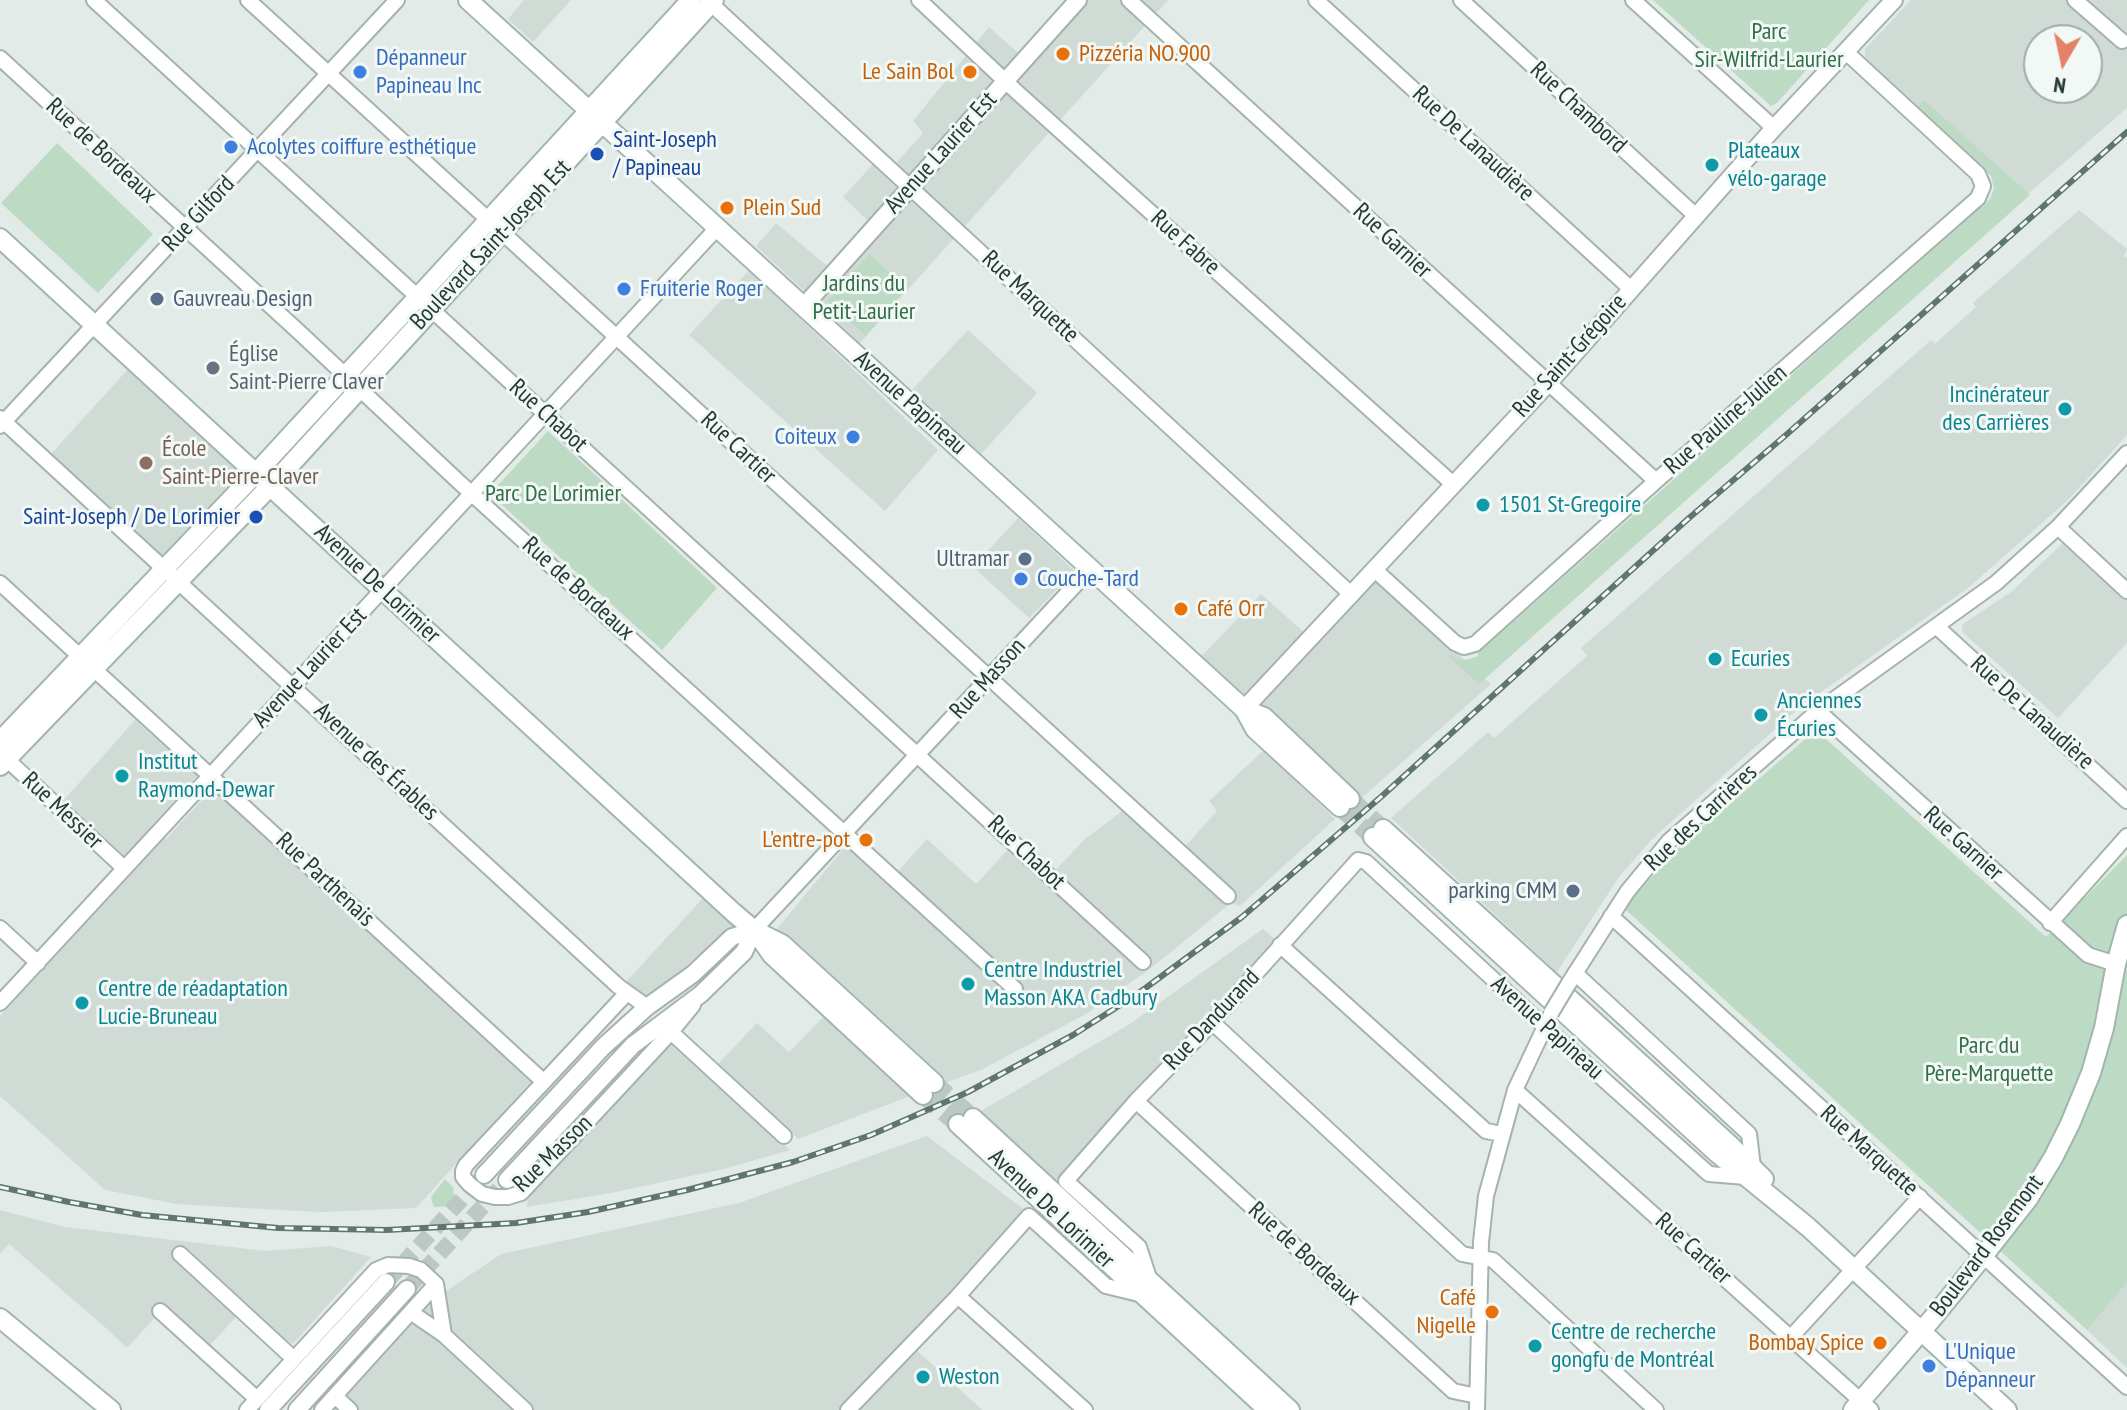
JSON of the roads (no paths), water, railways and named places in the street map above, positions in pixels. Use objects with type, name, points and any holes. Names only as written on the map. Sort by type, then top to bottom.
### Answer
[{"type":"main road","name":"Avenue Papineau","points":[[468,0],[1244,709],[1255,729],[1345,803]]},
{"type":"main road","name":"Boulevard Saint-Joseph Est","points":[[596,118],[691,0]]},
{"type":"main road","name":"Boulevard Saint-Joseph Est","points":[[2,760],[87,663],[172,576],[270,487],[352,383],[596,118],[711,1]]},
{"type":"main road","name":"Avenue De Lorimier","points":[[0,238],[754,930],[772,955],[928,1089]]},
{"type":"main road","name":"Boulevard Saint-Joseph Est","points":[[172,576],[256,473],[352,383]]},
{"type":"main road","name":"Boulevard Saint-Joseph Est","points":[[0,741],[87,663]]},
{"type":"main road","name":"Avenue Papineau","points":[[1378,833],[2007,1410]]},
{"type":"main road","name":"Boulevard Rosemont","points":[[1861,1407],[2028,1199],[2053,1158],[2091,1073],[2127,925]]},
{"type":"main road","name":"Avenue De Lorimier","points":[[965,1121],[1146,1287],[1290,1410]]},
{"type":"main road","name":"Avenue De Lorimier","points":[[1146,1287],[1268,1410]]},
{"type":"main road","points":[[0,1318],[111,1410]]},
{"type":"street","name":"Rue Chabot","points":[[94,0],[1143,962]]},
{"type":"street","name":"Rue Cartier","points":[[248,0],[1228,896]]},
{"type":"street","name":"Rue Gilford","points":[[2,422],[397,0]]},
{"type":"street","name":"Rue Fabre","points":[[919,0],[1453,484]]},
{"type":"street","name":"Avenue Laurier Est","points":[[804,306],[1078,0]]},
{"type":"street","name":"Rue Garnier","points":[[1129,0],[1656,481]]},
{"type":"street","name":"Rue De Lanaudière","points":[[1316,0],[1631,289]]},
{"type":"street","name":"Rue Chambord","points":[[1461,0],[1696,216]]},
{"type":"street","points":[[1633,0],[1774,128]]},
{"type":"street","name":"Rue Saint-Grégoire","points":[[1244,709],[1547,383],[1774,128],[1894,0]]},
{"type":"street","points":[[2075,0],[2122,41]]},
{"type":"street","name":"Rue Marquette","points":[[711,1],[1352,595]]},
{"type":"street","name":"Rue Pauline-Julien","points":[[1375,570],[1455,643],[1464,647],[1475,644],[1978,198],[1983,186],[1978,174],[1846,52]]},
{"type":"street","name":"Rue de Bordeaux","points":[[0,58],[1015,989]]},
{"type":"street","name":"Avenue Laurier Est","points":[[0,1003],[718,227]]},
{"type":"street","name":"Avenue des Érables","points":[[2,422],[626,994],[647,1007]]},
{"type":"street","name":"Rue des Carrières","points":[[1477,1403],[1482,1221],[1502,1134],[1515,1090],[1548,1020],[1627,892],[1669,841],[1818,711],[1996,583],[2058,527],[2127,453]]},
{"type":"street","points":[[2058,527],[2127,591]]},
{"type":"street","name":"Rue Masson","points":[[626,994],[466,1165],[463,1177],[469,1184],[482,1194],[508,1197],[521,1193],[664,1029],[744,952],[754,930],[1091,568]]},
{"type":"street","name":"Rue Parthenais","points":[[0,583],[543,1081]]},
{"type":"street","name":"Rue De Lanaudière","points":[[1936,626],[2127,801]]},
{"type":"street","name":"Rue Garnier","points":[[1818,711],[2050,923],[2088,955],[2116,964]]},
{"type":"street","name":"Rue Messier","points":[[2,760],[124,868]]},
{"type":"street","points":[[2050,923],[2127,836]]},
{"type":"street","name":"Avenue Papineau","points":[[1358,860],[1366,862],[1548,1020],[1709,1174],[1749,1172],[1749,1134],[1572,978]]},
{"type":"street","name":"Rue Dandurand","points":[[1066,1181],[1358,860]]},
{"type":"street","name":"Rue Marquette","points":[[1611,916],[2127,1387]]},
{"type":"street","points":[[0,928],[38,963]]},
{"type":"street","name":"Rue Masson","points":[[484,1175],[603,1047],[647,1007],[693,974],[732,937],[754,930]]},
{"type":"street","points":[[1280,945],[1486,1131],[1502,1134]]},
{"type":"street","points":[[1212,1022],[1462,1254],[1493,1260],[1656,1410]]},
{"type":"street","points":[[664,1029],[784,1136]]},
{"type":"street","name":"Rue Masson","points":[[507,1180],[633,1045],[664,1029]]},
{"type":"street","name":"Rue Cartier","points":[[1515,1090],[1791,1337],[1861,1407]]},
{"type":"street","name":"Rue de Bordeaux","points":[[1136,1101],[1453,1391],[1477,1403]]},
{"type":"street","name":"Avenue De Lorimier","points":[[958,1296],[1029,1216],[1106,1286],[1146,1287],[1139,1247],[1066,1181]]},
{"type":"street","points":[[1791,1337],[1920,1197]]},
{"type":"street","points":[[180,1254],[294,1359]]},
{"type":"street","points":[[258,1406],[294,1359],[376,1270],[388,1265],[421,1270],[436,1284],[444,1335]]},
{"type":"street","points":[[258,1406],[386,1282]]},
{"type":"street","points":[[322,1410],[436,1284]]},
{"type":"street","points":[[297,1410],[407,1289]]},
{"type":"street","points":[[848,1410],[958,1296],[1085,1410]]},
{"type":"street","points":[[160,1311],[258,1406]]},
{"type":"street","points":[[412,1313],[444,1335],[525,1410]]},
{"type":"street","points":[[335,1396],[350,1410]]},
{"type":"tunnel","points":[[1350,799],[1383,829]]},
{"type":"tunnel","points":[[1340,807],[1373,837]]},
{"type":"tunnel","points":[[934,1083],[973,1118]]},
{"type":"tunnel","points":[[923,1095],[958,1124]]},
{"type":"tunnel","points":[[386,1282],[483,1176]]},
{"type":"tunnel","points":[[407,1289],[507,1180]]},
{"type":"railway","points":[[0,1187],[142,1215],[278,1228],[387,1230],[516,1223],[588,1212],[793,1162],[871,1135],[968,1092],[1073,1035],[1136,995],[1242,917],[2127,132]]},
{"type":"place","name":"Pizzéria NO.900","points":[[1063,54]]},
{"type":"place","name":"Dépanneur Papineau Inc","points":[[360,72]]},
{"type":"place","name":"Le Sain Bol","points":[[970,72]]},
{"type":"place","name":"Acolytes coiffure esthétique","points":[[231,147]]},
{"type":"place","name":"Saint-Joseph / Papineau","points":[[597,154]]},
{"type":"place","name":"Plateaux vélo-garage","points":[[1712,165]]},
{"type":"place","name":"Plein Sud","points":[[727,208]]},
{"type":"place","name":"Fruiterie Roger","points":[[624,289]]},
{"type":"place","name":"Gauvreau Design","points":[[157,299]]},
{"type":"place","name":"Église Saint-Pierre Claver","points":[[213,368]]},
{"type":"place","name":"Incinérateur des Carrières","points":[[2065,409]]},
{"type":"place","name":"Coiteux","points":[[853,437]]},
{"type":"place","name":"École Saint-Pierre-Claver","points":[[146,463]]},
{"type":"place","name":"1501 St-Gregoire","points":[[1483,505]]},
{"type":"place","name":"Saint-Joseph / De Lorimier","points":[[256,517]]},
{"type":"place","name":"Ultramar","points":[[1025,559]]},
{"type":"place","name":"Couche-Tard","points":[[1021,579]]},
{"type":"place","name":"Café Orr","points":[[1181,609]]},
{"type":"place","name":"Ecuries","points":[[1715,659]]},
{"type":"place","name":"Anciennes Écuries","points":[[1761,715]]},
{"type":"place","name":"Institut Raymond-Dewar","points":[[122,776]]},
{"type":"place","name":"L'entre-pot","points":[[866,840]]},
{"type":"place","name":"parking CMM","points":[[1573,891]]},
{"type":"place","name":"Centre Industriel Masson AKA Cadbury","points":[[968,984]]},
{"type":"place","name":"Centre de réadaptation Lucie-Bruneau","points":[[82,1003]]},
{"type":"place","name":"Café Nigelle","points":[[1492,1312]]},
{"type":"place","name":"Bombay Spice","points":[[1880,1343]]},
{"type":"place","name":"Centre de recherche gongfu de Montréal","points":[[1535,1346]]},
{"type":"place","name":"L'Unique Dépanneur","points":[[1929,1366]]},
{"type":"place","name":"Weston","points":[[923,1377]]},
{"type":"park label","name":"Parc Sir-Wilfrid-Laurier","points":[[1769,46]]},
{"type":"park label","name":"Jardins du Petit-Laurier","points":[[864,298]]},
{"type":"park label","name":"Parc De Lorimier","points":[[553,494]]},
{"type":"park label","name":"Parc du Père-Marquette","points":[[1989,1060]]}]
